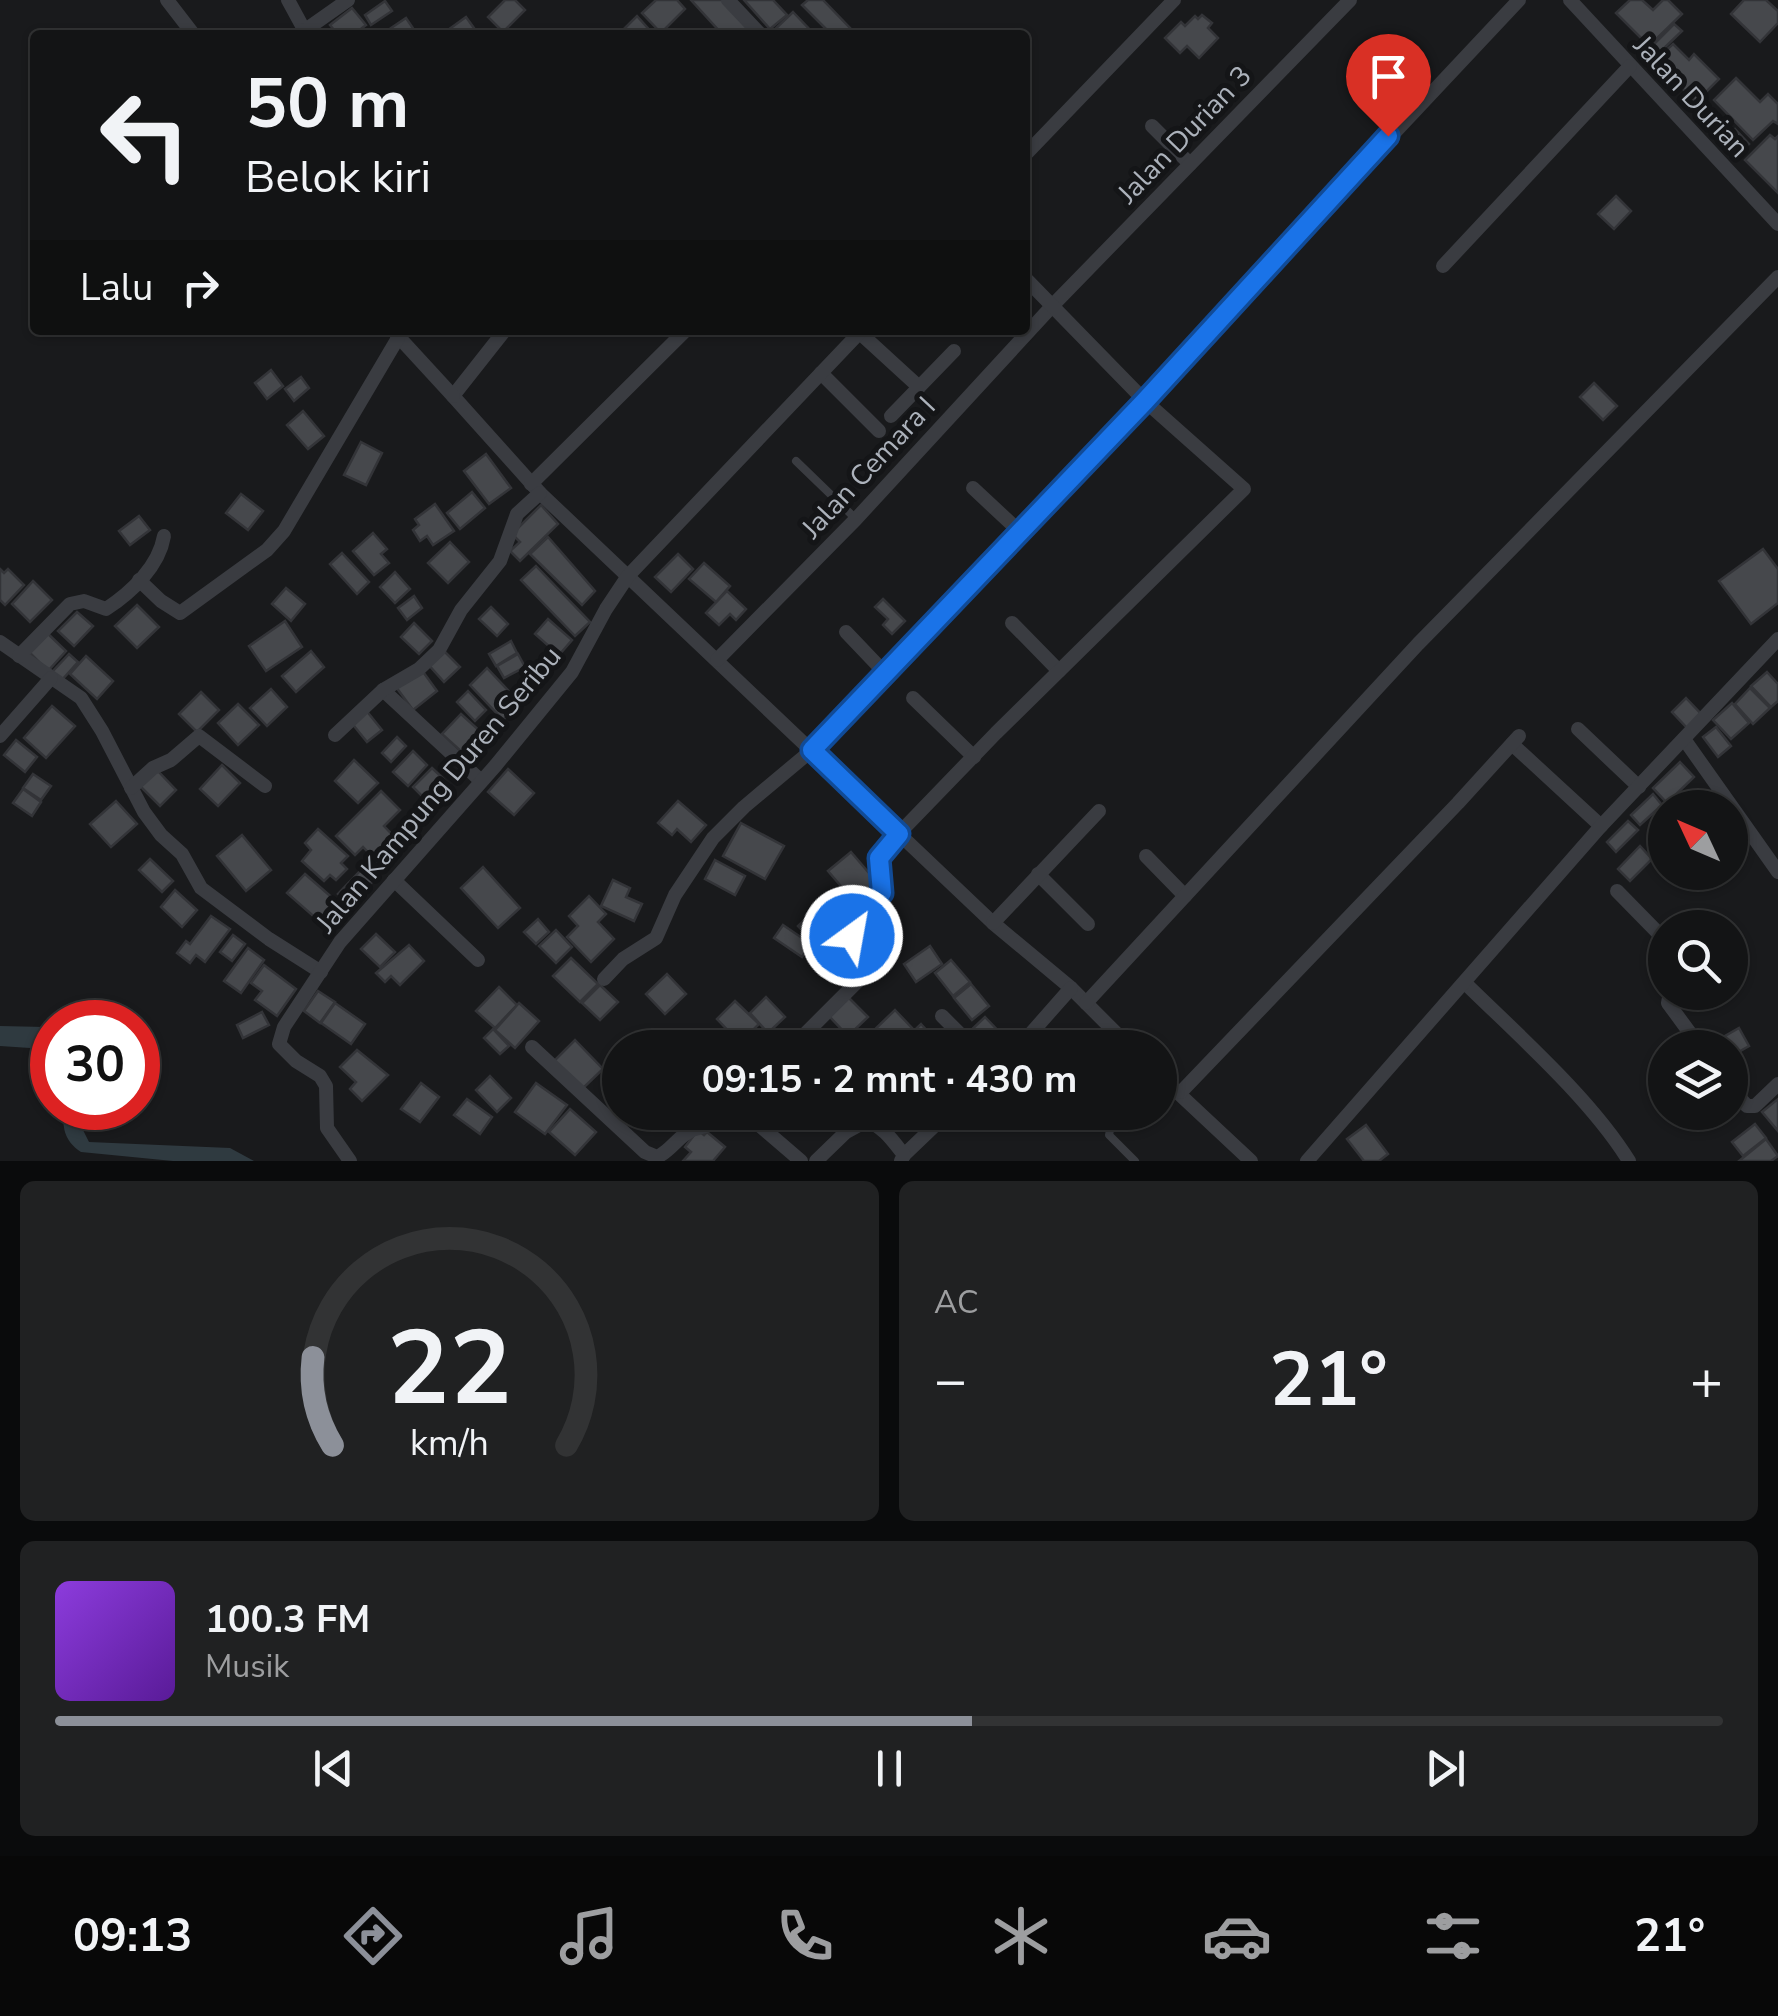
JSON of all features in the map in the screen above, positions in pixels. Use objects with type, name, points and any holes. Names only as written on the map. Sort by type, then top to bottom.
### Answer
[{"type":"street","points":[[167,0],[190,30]]},
{"type":"street","points":[[288,0],[303,30]]},
{"type":"street","points":[[309,30],[348,0]]},
{"type":"street","points":[[728,0],[756,30]]},
{"type":"street","points":[[1030,150],[1174,0]]},
{"type":"street","name":"Jalan Durian 3","points":[[1054,304],[1350,0]]},
{"type":"street","points":[[604,979],[623,959],[656,938],[675,895],[713,838],[812,750],[886,674],[1520,0]]},
{"type":"street","name":"Jalan Durian","points":[[1570,0],[1778,224]]},
{"type":"street","points":[[1443,266],[1630,66]]},
{"type":"street","points":[[1152,126],[1190,164]]},
{"type":"street","points":[[1086,1003],[1418,644],[1778,277]]},
{"type":"street","points":[[809,1030],[875,964],[876,956],[852,936],[848,926],[882,893],[879,858],[974,756],[1244,489],[1145,401],[1030,282]]},
{"type":"street","name":"Jalan Cemara I","points":[[1030,330],[1054,304]]},
{"type":"street","points":[[139,580],[180,614],[268,550],[284,531],[395,335]]},
{"type":"street","points":[[397,335],[535,488],[899,834],[1113,1030]]},
{"type":"street","points":[[453,396],[500,335]]},
{"type":"street","points":[[335,735],[383,690],[419,670],[438,650],[460,610],[500,561],[517,514],[535,488],[681,335]]},
{"type":"street","name":"Jalan Kampung Duren Seribu","points":[[0,642],[81,698],[144,812],[161,836],[182,854],[201,888],[321,972],[340,942],[572,672],[628,576],[857,335]]},
{"type":"street","points":[[865,335],[919,388]]},
{"type":"street","name":"Jalan Cemara I","points":[[716,660],[856,518],[1025,335]]},
{"type":"street","points":[[891,416],[954,351]]},
{"type":"street","points":[[821,373],[879,431]]},
{"type":"street","points":[[973,488],[1020,532]]},
{"type":"street","points":[[19,656],[70,604],[84,601],[106,609],[161,556],[164,536]]},
{"type":"street","points":[[1012,624],[1059,671]]},
{"type":"street","points":[[846,632],[886,674]]},
{"type":"street","points":[[1307,1161],[1601,826],[1778,639]]},
{"type":"street","points":[[0,736],[51,678]]},
{"type":"street","points":[[383,690],[480,780]]},
{"type":"street","points":[[913,698],[974,756]]},
{"type":"street","points":[[1578,730],[1640,787]]},
{"type":"street","points":[[131,788],[157,764],[171,760],[199,736],[265,786]]},
{"type":"street","points":[[1684,739],[1778,872]]},
{"type":"street","points":[[1180,1092],[1515,740],[1601,826]]},
{"type":"street","points":[[993,922],[1099,811]]},
{"type":"street","points":[[1146,856],[1185,896]]},
{"type":"street","points":[[1038,874],[1088,924]]},
{"type":"street","points":[[394,880],[478,960]]},
{"type":"street","points":[[1617,891],[1648,923]]},
{"type":"street","points":[[321,972],[284,1027],[279,1044],[320,1076],[326,1086],[327,1128],[350,1161]]},
{"type":"street","points":[[1465,983],[1612,1136],[1628,1161]]},
{"type":"street","points":[[1034,1030],[1070,988]]},
{"type":"street","points":[[942,1016],[956,1030]]},
{"type":"street","points":[[532,1048],[602,1112]]},
{"type":"street","points":[[1748,1106],[1755,1106],[1778,1084]]},
{"type":"street","points":[[1177,1090],[1250,1161]]},
{"type":"street","points":[[816,1161],[846,1132],[866,1122],[876,1124],[902,1158],[931,1130]]},
{"type":"street","points":[[621,1130],[656,1157],[695,1130]]},
{"type":"street","points":[[765,1130],[801,1161]]},
{"type":"lane","points":[[796,460],[856,518]]},
{"type":"lane","points":[[1111,1130],[1110,1135],[1135,1161]]},
{"type":"shaded area","points":[[0,1026],[30,1027],[30,1048],[0,1046]]},
{"type":"shaded area","points":[[64,1130],[83,1130],[89,1142],[230,1148],[254,1161],[173,1161],[81,1152]]},
{"type":"building","points":[[505,0],[515,0],[525,10],[505,30],[488,17]]},
{"type":"building","points":[[656,0],[677,0],[685,9],[664,30],[658,30],[642,13]]},
{"type":"building","points":[[691,0],[724,0],[749,30],[718,30]]},
{"type":"building","points":[[744,0],[773,0],[787,15],[770,29]]},
{"type":"building","points":[[808,0],[823,0],[850,28],[827,30],[802,5]]},
{"type":"building","points":[[1630,0],[1642,0],[1653,10],[1668,0],[1682,14],[1649,46],[1616,13]]},
{"type":"building","points":[[1744,0],[1766,0],[1778,11],[1778,23],[1760,42],[1731,14]]},
{"type":"building","points":[[385,1],[392,11],[371,25],[365,15]]},
{"type":"building","points":[[352,8],[366,25],[360,30],[334,30],[330,25]]},
{"type":"building","points":[[793,12],[810,30],[774,30]]},
{"type":"building","points":[[1202,15],[1212,23],[1208,28],[1218,38],[1199,58],[1187,46],[1180,53],[1165,38],[1181,22],[1185,26]]},
{"type":"building","points":[[637,16],[650,30],[623,30]]},
{"type":"building","points":[[466,17],[475,30],[448,30]]},
{"type":"building","points":[[406,18],[414,30],[392,30]]},
{"type":"building","points":[[1674,24],[1682,31],[1660,52],[1653,45]]},
{"type":"building","points":[[1673,44],[1689,60],[1694,54],[1719,79],[1696,102],[1671,77],[1677,71],[1661,55]]},
{"type":"building","points":[[1736,78],[1760,102],[1768,94],[1778,104],[1778,124],[1773,121],[1753,140],[1714,100]]},
{"type":"building","points":[[1735,129],[1749,144],[1739,154],[1724,139]]},
{"type":"building","points":[[1770,135],[1775,139],[1778,136],[1778,193],[1745,160]]},
{"type":"building","points":[[1616,196],[1631,211],[1614,229],[1598,214]]},
{"type":"building","points":[[271,370],[283,386],[267,399],[255,383]]},
{"type":"building","points":[[301,377],[309,388],[294,401],[285,389]]},
{"type":"building","points":[[1594,383],[1617,406],[1603,420],[1580,397]]},
{"type":"building","points":[[303,411],[324,436],[308,449],[287,425]]},
{"type":"building","points":[[361,442],[382,453],[366,485],[344,475]]},
{"type":"building","points":[[486,454],[511,488],[489,504],[464,471]]},
{"type":"building","points":[[472,492],[485,508],[460,529],[447,513]]},
{"type":"building","points":[[241,494],[263,511],[248,530],[226,513]]},
{"type":"building","points":[[435,504],[454,531],[433,545],[427,536],[420,541],[413,530],[419,525],[415,519]]},
{"type":"building","points":[[541,505],[558,524],[520,561],[510,551],[520,542],[512,534]]},
{"type":"building","points":[[139,516],[150,530],[130,545],[119,531]]},
{"type":"building","points":[[373,533],[387,549],[381,554],[389,563],[374,575],[353,551]]},
{"type":"building","points":[[548,537],[595,591],[582,605],[530,554]]},
{"type":"building","points":[[450,542],[469,562],[448,583],[428,563]]},
{"type":"building","points":[[1763,549],[1778,569],[1778,603],[1751,624],[1719,581]]},
{"type":"building","points":[[342,553],[369,582],[357,594],[330,564]]},
{"type":"building","points":[[678,554],[693,569],[671,592],[655,577]]},
{"type":"building","points":[[704,563],[730,586],[716,602],[689,579]]},
{"type":"building","points":[[536,566],[590,622],[575,636],[521,580]]},
{"type":"building","points":[[0,569],[4,573],[8,569],[24,585],[5,605],[0,600]]},
{"type":"building","points":[[395,572],[410,589],[395,603],[380,587]]},
{"type":"building","points":[[33,581],[52,600],[30,622],[12,604]]},
{"type":"building","points":[[286,588],[305,604],[291,621],[272,604]]},
{"type":"building","points":[[727,591],[746,609],[736,620],[730,614],[719,625],[706,613]]},
{"type":"building","points":[[414,596],[422,608],[407,620],[398,608]]},
{"type":"building","points":[[883,599],[905,621],[892,634],[883,625],[888,619],[875,607]]},
{"type":"building","points":[[137,605],[159,627],[137,648],[115,626]]},
{"type":"building","points":[[491,607],[508,624],[497,636],[479,619]]},
{"type":"building","points":[[77,612],[93,626],[74,646],[58,631]]},
{"type":"building","points":[[548,619],[572,640],[559,655],[535,634]]},
{"type":"building","points":[[285,621],[302,647],[266,671],[249,646]]},
{"type":"building","points":[[414,623],[432,641],[419,654],[401,637]]},
{"type":"building","points":[[45,631],[66,651],[48,671],[27,650]]},
{"type":"building","points":[[511,641],[517,653],[496,666],[489,654]]},
{"type":"building","points":[[442,649],[460,667],[444,682],[427,663]]},
{"type":"building","points":[[311,651],[324,667],[296,692],[282,676]]},
{"type":"building","points":[[69,654],[78,662],[61,681],[52,672]]},
{"type":"building","points":[[518,654],[525,667],[504,678],[497,666]]},
{"type":"building","points":[[86,656],[113,681],[97,699],[70,674]]},
{"type":"building","points":[[487,668],[520,703],[503,720],[470,685]]},
{"type":"building","points":[[421,669],[437,691],[413,710],[396,687]]},
{"type":"building","points":[[1767,672],[1778,684],[1778,701],[1771,707],[1751,686]]},
{"type":"building","points":[[1750,688],[1770,708],[1753,724],[1735,704]]},
{"type":"building","points":[[271,689],[287,707],[267,726],[250,708]]},
{"type":"building","points":[[468,691],[486,710],[475,721],[457,702]]},
{"type":"building","points":[[201,692],[219,710],[197,732],[179,714]]},
{"type":"building","points":[[1686,698],[1704,717],[1689,730],[1672,712]]},
{"type":"building","points":[[1732,703],[1749,723],[1731,739],[1713,720]]},
{"type":"building","points":[[238,704],[259,725],[238,745],[218,723]]},
{"type":"building","points":[[52,706],[75,726],[46,758],[24,738]]},
{"type":"building","points":[[365,709],[382,730],[367,742],[350,721]]},
{"type":"building","points":[[461,714],[482,733],[463,753],[442,734]]},
{"type":"building","points":[[1716,727],[1731,746],[1718,757],[1703,737]]},
{"type":"building","points":[[397,737],[406,746],[391,762],[382,753]]},
{"type":"building","points":[[16,740],[37,757],[25,772],[4,755]]},
{"type":"building","points":[[413,751],[427,765],[408,786],[393,772]]},
{"type":"building","points":[[354,760],[378,783],[358,803],[335,781]]},
{"type":"building","points":[[1680,762],[1694,777],[1680,790],[1653,788]]},
{"type":"building","points":[[222,765],[240,783],[218,806],[200,789]]},
{"type":"building","points":[[432,768],[449,784],[430,804],[413,787]]},
{"type":"building","points":[[156,769],[176,790],[160,806],[139,785]]},
{"type":"building","points":[[508,769],[534,793],[514,815],[488,792]]},
{"type":"building","points":[[33,774],[51,786],[41,800],[23,788]]},
{"type":"building","points":[[23,789],[41,802],[32,816],[13,803]]},
{"type":"building","points":[[381,791],[400,810],[384,826],[404,847],[383,868],[363,847],[355,855],[336,836]]},
{"type":"building","points":[[1648,799],[1648,818],[1640,825],[1631,815]]},
{"type":"building","points":[[116,801],[137,824],[111,847],[90,824]]},
{"type":"building","points":[[678,801],[706,825],[691,842],[677,829],[672,835],[658,823]]},
{"type":"building","points":[[1628,821],[1638,830],[1616,852],[1607,842]]},
{"type":"building","points":[[741,823],[784,846],[765,879],[723,856]]},
{"type":"building","points":[[318,829],[348,856],[341,863],[347,869],[336,880],[330,875],[324,881],[302,861],[311,850],[305,843]]},
{"type":"building","points":[[242,835],[271,870],[246,891],[217,856]]},
{"type":"building","points":[[1640,846],[1648,855],[1648,863],[1630,881],[1618,869]]},
{"type":"building","points":[[851,852],[881,887],[858,906],[828,871]]},
{"type":"building","points":[[150,859],[173,881],[162,892],[139,870]]},
{"type":"building","points":[[715,860],[745,876],[735,895],[705,879]]},
{"type":"building","points":[[483,867],[520,908],[498,928],[461,888]]},
{"type":"building","points":[[361,870],[373,881],[350,905],[338,894]]},
{"type":"building","points":[[305,874],[344,908],[327,928],[287,893]]},
{"type":"building","points":[[613,880],[630,888],[626,897],[642,904],[634,921],[601,906]]},
{"type":"building","points":[[175,890],[197,910],[182,927],[161,907]]},
{"type":"building","points":[[589,896],[606,914],[598,922],[614,939],[591,962],[567,937],[578,926],[569,916]]},
{"type":"building","points":[[822,903],[836,918],[830,924],[837,931],[828,941],[820,933],[812,941],[798,926]]},
{"type":"building","points":[[876,906],[900,933],[881,950],[857,923]]},
{"type":"building","points":[[211,916],[230,929],[205,962],[196,955],[190,963],[177,953],[186,941],[190,944]]},
{"type":"building","points":[[538,919],[549,932],[536,944],[524,932]]},
{"type":"building","points":[[783,925],[811,944],[802,957],[774,938]]},
{"type":"building","points":[[556,930],[572,947],[556,963],[539,946]]},
{"type":"building","points":[[376,934],[395,952],[380,967],[361,949]]},
{"type":"building","points":[[233,935],[245,944],[232,961],[220,952]]},
{"type":"building","points":[[409,945],[424,961],[400,985],[391,976],[385,982],[376,973]]},
{"type":"building","points":[[930,946],[942,964],[916,982],[904,964]]},
{"type":"building","points":[[248,948],[264,960],[241,993],[224,981]]},
{"type":"building","points":[[571,958],[598,984],[580,1002],[553,976]]},
{"type":"building","points":[[951,960],[970,982],[953,996],[935,973]]},
{"type":"building","points":[[264,965],[296,989],[277,1016],[255,1000],[262,991],[251,983]]},
{"type":"building","points":[[667,974],[686,994],[665,1014],[646,994]]},
{"type":"building","points":[[971,984],[989,1006],[972,1020],[954,998]]},
{"type":"building","points":[[600,985],[618,1002],[600,1020],[582,1003]]},
{"type":"building","points":[[499,987],[517,1005],[495,1028],[476,1011]]},
{"type":"building","points":[[318,991],[335,1002],[320,1023],[304,1011]]},
{"type":"building","points":[[766,997],[785,1017],[771,1030],[765,1030],[750,1013]]},
{"type":"building","points":[[848,997],[868,1017],[854,1030],[842,1030],[828,1015]]},
{"type":"building","points":[[735,1001],[759,1024],[753,1030],[728,1030],[717,1019]]},
{"type":"building","points":[[335,1003],[365,1024],[351,1044],[321,1023]]},
{"type":"building","points":[[519,1003],[539,1021],[515,1048],[495,1030]]},
{"type":"building","points":[[895,1010],[912,1028],[910,1030],[874,1030]]},
{"type":"building","points":[[262,1012],[269,1025],[243,1038],[237,1025]]},
{"type":"building","points":[[985,1017],[997,1030],[971,1030]]},
{"type":"building","points":[[493,1029],[509,1046],[500,1054],[484,1038]]},
{"type":"building","points":[[575,1040],[602,1070],[580,1091],[552,1063]]},
{"type":"building","points":[[357,1050],[388,1075],[362,1101],[350,1089],[356,1082],[340,1067]]},
{"type":"building","points":[[490,1076],[511,1098],[497,1112],[476,1090]]},
{"type":"building","points":[[421,1083],[439,1097],[420,1122],[401,1109]]},
{"type":"building","points":[[536,1083],[567,1105],[545,1134],[515,1112]]},
{"type":"building","points":[[467,1099],[492,1117],[480,1134],[454,1115]]},
{"type":"building","points":[[1778,1099],[1778,1131],[1762,1112]]},
{"type":"building","points":[[570,1109],[596,1132],[575,1155],[549,1132]]},
{"type":"building","points":[[1755,1124],[1766,1138],[1743,1156],[1732,1142]]},
{"type":"building","points":[[1366,1125],[1388,1154],[1379,1161],[1364,1161],[1347,1139]]},
{"type":"building","points":[[698,1130],[704,1135],[707,1132],[725,1147],[713,1161],[683,1161],[691,1152],[685,1147]]},
{"type":"building","points":[[1766,1139],[1778,1156],[1771,1161],[1739,1161]]},
{"type":"route","points":[[852,936],[848,926],[852,919],[882,893],[879,858],[899,834],[812,750],[1145,401],[1388,136]]}]
